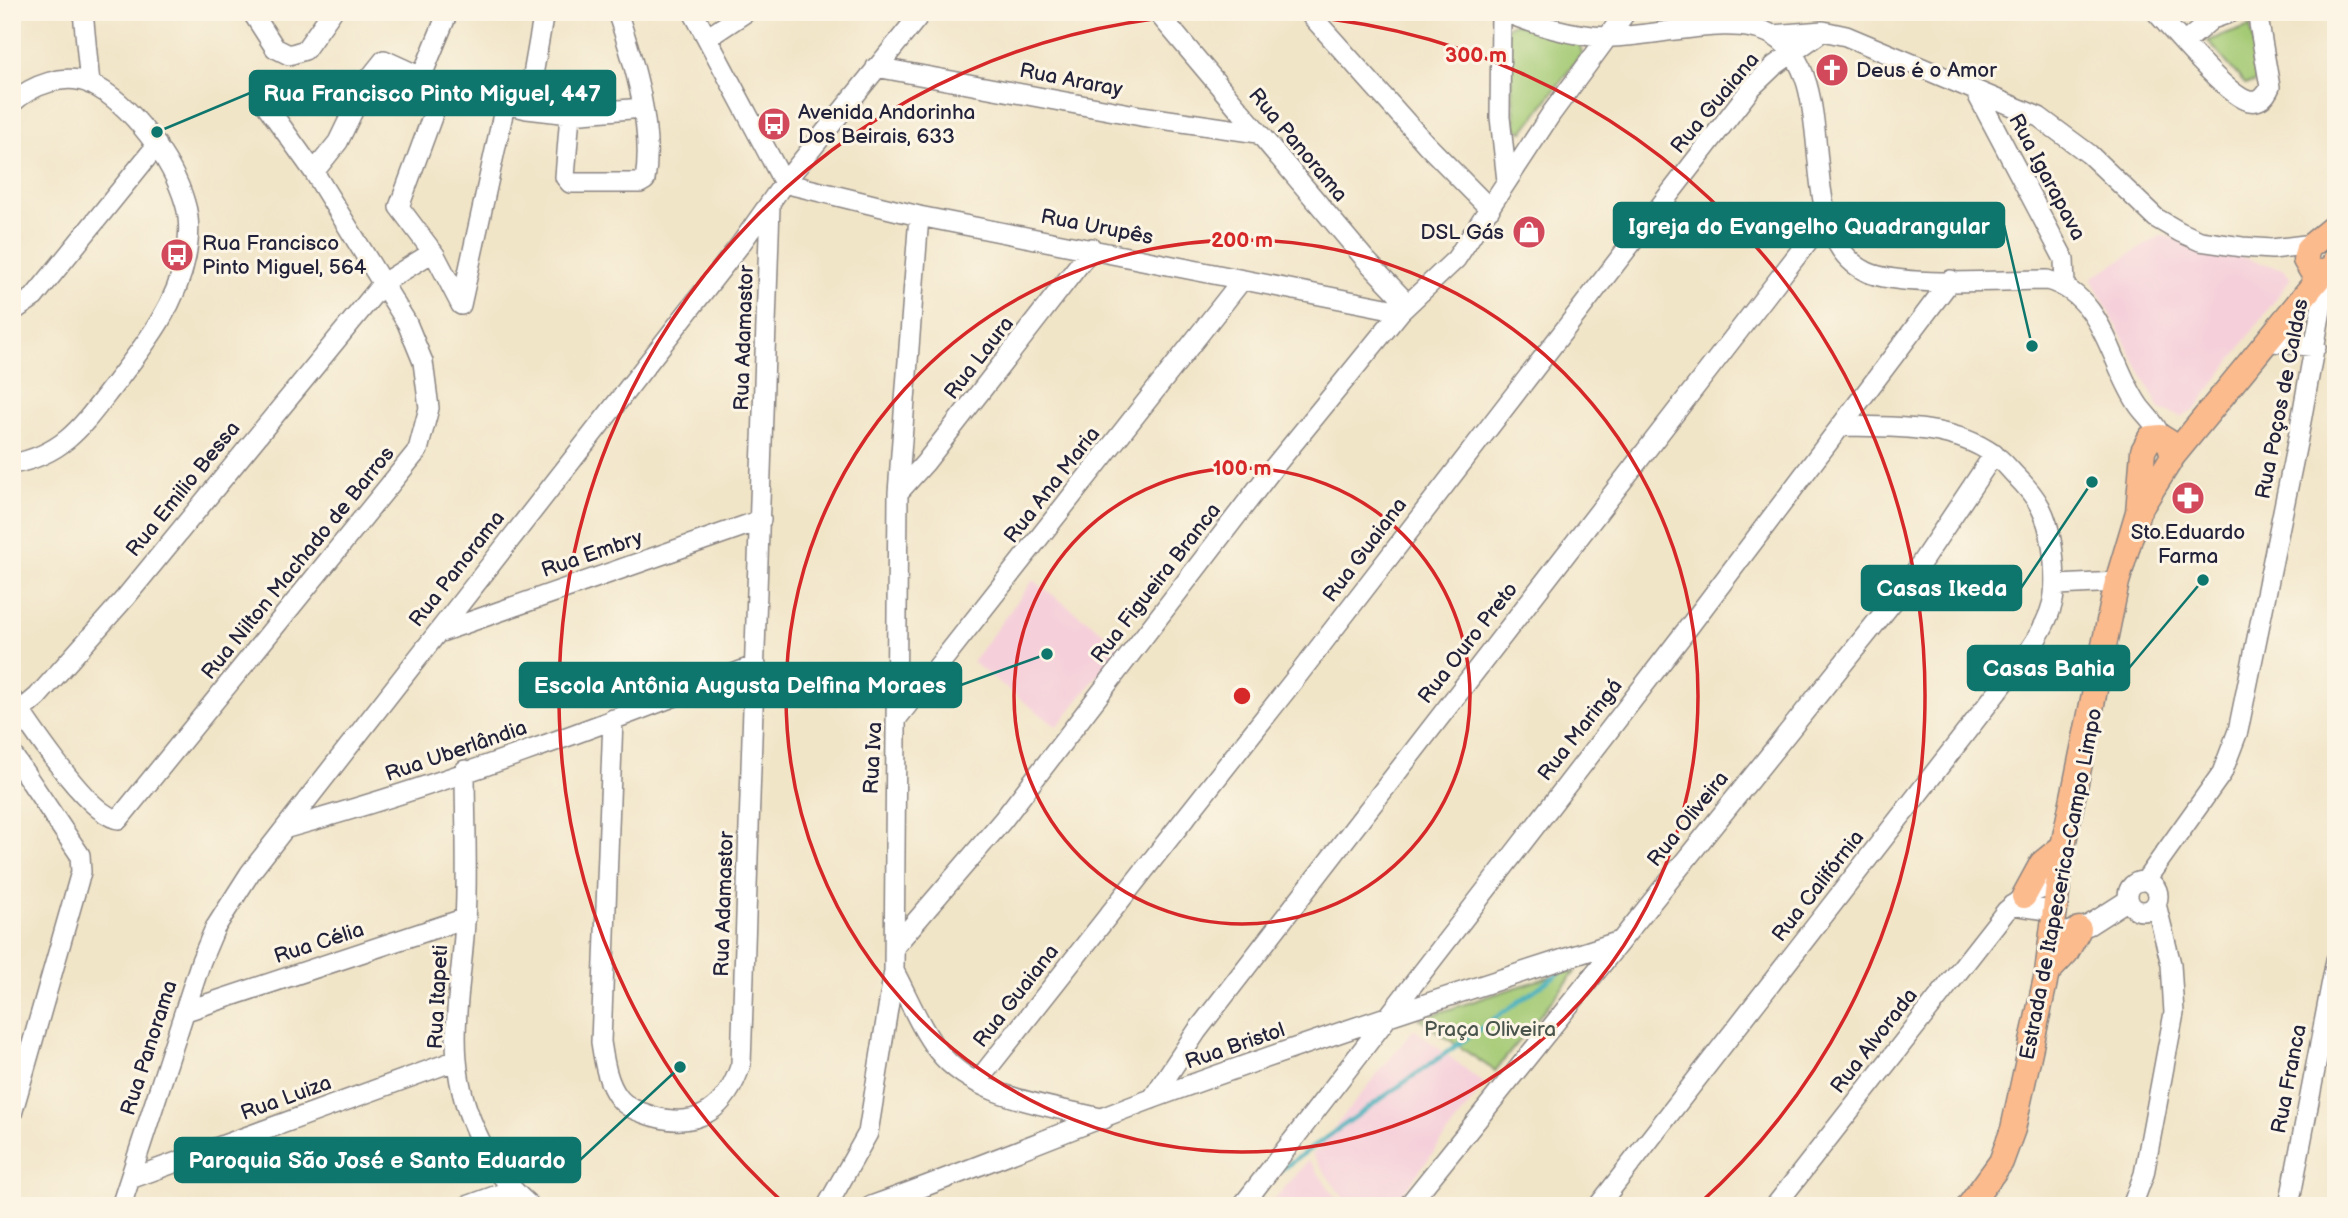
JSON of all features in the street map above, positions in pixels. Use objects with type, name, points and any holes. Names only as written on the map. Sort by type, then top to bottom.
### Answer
[{"type":"main road","points":[[2159,450],[2209,411],[2273,332],[2300,304],[2322,255]]},
{"type":"main road","name":"Estrada de Itapecerica-Campo Limpo","points":[[1969,1206],[1988,1183],[2007,1150],[2047,973],[2056,883],[2118,582],[2159,450]]},
{"type":"main road","points":[[2018,900],[2042,863],[2063,846]]},
{"type":"main road","points":[[2047,973],[2066,953],[2084,927]]},
{"type":"street","points":[[83,12],[90,84]]},
{"type":"street","points":[[252,12],[275,48],[289,55],[305,50],[332,12]]},
{"type":"street","points":[[421,78],[448,12]]},
{"type":"street","points":[[527,109],[544,12]]},
{"type":"street","points":[[570,114],[567,180],[581,185],[640,183],[646,178],[643,108],[638,78],[617,12]]},
{"type":"street","points":[[693,12],[784,183]]},
{"type":"street","points":[[706,38],[746,12]]},
{"type":"street","name":"Rua Panorama","points":[[121,1206],[215,928],[250,873],[770,206],[784,183],[922,12]]},
{"type":"street","name":"Rua Panorama","points":[[1157,12],[1404,308]]},
{"type":"street","points":[[1308,12],[1426,144],[1490,209]]},
{"type":"street","points":[[1507,181],[1500,117],[1502,12],[1562,31],[1606,37],[1733,25],[1766,33],[1823,31],[1857,40],[1977,94],[2027,112],[2062,132],[2156,218],[2180,232],[2218,244],[2322,255]]},
{"type":"street","name":"Rua Figueira Branca","points":[[895,946],[1003,820],[1274,467],[1404,308],[1456,259],[1606,37],[1626,12]]},
{"type":"street","points":[[2156,12],[2213,73],[2244,99],[2263,99],[2270,87],[2257,12]]},
{"type":"street","points":[[2184,43],[2209,16],[2232,12]]},
{"type":"street","name":"Rua Guaiana","points":[[977,1082],[1295,679],[1752,88],[1794,51],[1823,31]]},
{"type":"street","points":[[1766,33],[1794,51],[1805,76],[1826,218],[1846,254],[1866,271],[1901,281],[2047,281],[2065,285]]},
{"type":"street","points":[[314,172],[338,142],[368,80],[382,62],[392,61],[443,87],[527,109],[570,114],[643,108]]},
{"type":"street","name":"Rua Araray","points":[[876,67],[1141,116],[1258,133]]},
{"type":"street","points":[[12,103],[27,92],[49,82],[72,80],[90,84],[127,113],[157,145],[181,192],[188,226],[186,257],[170,304],[153,334],[70,440],[46,454],[12,464]]},
{"type":"street","points":[[443,87],[399,204],[400,210],[433,252],[462,305],[505,105]]},
{"type":"street","name":"Rua Igarapava","points":[[1977,94],[2064,259],[2065,285]]},
{"type":"street","name":"Rua Nilton Machado de Barros","points":[[15,710],[86,798],[107,817],[119,819],[418,450],[429,408],[423,362],[407,323],[314,172],[261,98]]},
{"type":"street","points":[[12,312],[34,298],[157,145]]},
{"type":"street","name":"Rua Urupês","points":[[784,183],[919,216],[1092,248],[1242,280],[1404,308]]},
{"type":"street","name":"Rua Adamastor","points":[[613,719],[601,1042],[611,1085],[620,1100],[637,1111],[681,1121],[708,1114],[735,1084],[741,1064],[770,206]]},
{"type":"street","name":"Rua Iva","points":[[827,1206],[869,1133],[894,971],[893,806],[898,717],[898,493],[919,216]]},
{"type":"street","name":"Rua Ouro Preto","points":[[1152,1099],[1196,1031],[1826,218]]},
{"type":"street","name":"Rua Laura","points":[[898,493],[925,463],[1092,248]]},
{"type":"street","name":"Rua Emilio Bessa","points":[[15,710],[125,598],[383,283],[433,252]]},
{"type":"street","name":"Rua Poços de Caldas","points":[[2145,881],[2213,788],[2230,757],[2238,731],[2316,346],[2322,255]]},
{"type":"street","name":"Rua Ana Maria","points":[[898,717],[1242,280]]},
{"type":"street","name":"Rua Maringá","points":[[1242,1206],[1842,426],[1951,280]]},
{"type":"street","name":"Estrada de Itapecerica-Campo Limpo","points":[[2065,285],[2083,301],[2101,325],[2159,450]]},
{"type":"street","points":[[2273,332],[2316,346]]},
{"type":"street","points":[[1842,426],[1926,430],[1994,454],[2043,508],[2057,585],[2118,582]]},
{"type":"street","name":"Rua Oliveira","points":[[1408,1206],[1617,942],[1907,584],[1994,454]]},
{"type":"street","name":"Rua Embry","points":[[438,633],[761,520]]},
{"type":"street","name":"Rua Califórnia","points":[[1598,1206],[2025,655],[2046,622],[2057,585]]},
{"type":"street","name":"Rua Uberlândia","points":[[287,828],[382,801],[755,665]]},
{"type":"street","points":[[12,754],[80,855],[79,883],[12,1114]]},
{"type":"street","name":"Rua Itapeti","points":[[465,770],[466,918],[457,1060],[475,1125],[485,1150],[511,1190],[530,1206]]},
{"type":"street","points":[[2128,900],[2129,888],[2145,881],[2158,892],[2156,904],[2171,964],[2174,1013],[2146,1164],[2132,1206]]},
{"type":"street","name":"Rua Alvorada","points":[[1775,1206],[2018,900],[2056,883]]},
{"type":"street","points":[[2018,900],[2052,920],[2084,927],[2128,900]]},
{"type":"street","points":[[2128,900],[2141,912],[2152,909],[2156,904]]},
{"type":"street","name":"Rua Célia","points":[[186,1011],[466,918]]},
{"type":"street","name":"Rua Bristol","points":[[872,1206],[1152,1099],[1617,942]]},
{"type":"street","name":"Rua Franca","points":[[2289,1206],[2336,960]]},
{"type":"street","points":[[894,971],[938,1051],[962,1074],[1013,1097],[1104,1119]]},
{"type":"street","name":"Rua Luiza","points":[[130,1179],[457,1060]]},
{"type":"street","points":[[467,1206],[511,1190]]},
{"type":"shaded area","points":[[2162,235],[2284,269],[2291,278],[2195,410],[2182,417],[2160,409],[2091,278]]},
{"type":"shaded area","points":[[1033,580],[1121,646],[1057,727],[972,662]]},
{"type":"shaded area","points":[[1414,1029],[1485,1084],[1393,1206],[1349,1206],[1312,1155]]},
{"type":"shaded area","points":[[1309,1160],[1342,1206],[1268,1206]]},
{"type":"green space","points":[[1514,23],[1579,42],[1582,53],[1523,132],[1516,128],[1506,27]]},
{"type":"green space","points":[[2250,26],[2260,74],[2254,83],[2245,84],[2208,41]]},
{"type":"green space","name":"Praça Oliveira","points":[[1563,972],[1575,972],[1495,1071],[1419,1019]]},
{"type":"waterway","points":[[1279,1171],[1569,966]]},
{"type":"place","name":"Deus é o Amor","points":[[1832,70]]},
{"type":"place","name":"Avenida Andorinha Dos Beirais, 633","points":[[774,124]]},
{"type":"place","name":"Rua Francisco Pinto Miguel, 447","points":[[157,132]]},
{"type":"place","name":"DSL Gás","points":[[1529,232]]},
{"type":"place","name":"Rua Francisco Pinto Miguel, 564","points":[[177,255]]},
{"type":"place","name":"Igreja do Evangelho Quadrangular","points":[[2032,346]]},
{"type":"place","name":"Casas Ikeda","points":[[2092,482]]},
{"type":"place","name":"Sto.Eduardo Farma","points":[[2188,498]]},
{"type":"place","name":"Casas Bahia","points":[[2203,580]]},
{"type":"place","name":"Escola Antônia Augusta Delfina Moraes","points":[[1047,654]]},
{"type":"place","name":"Paroquia São José e Santo Eduardo","points":[[680,1067]]}]
